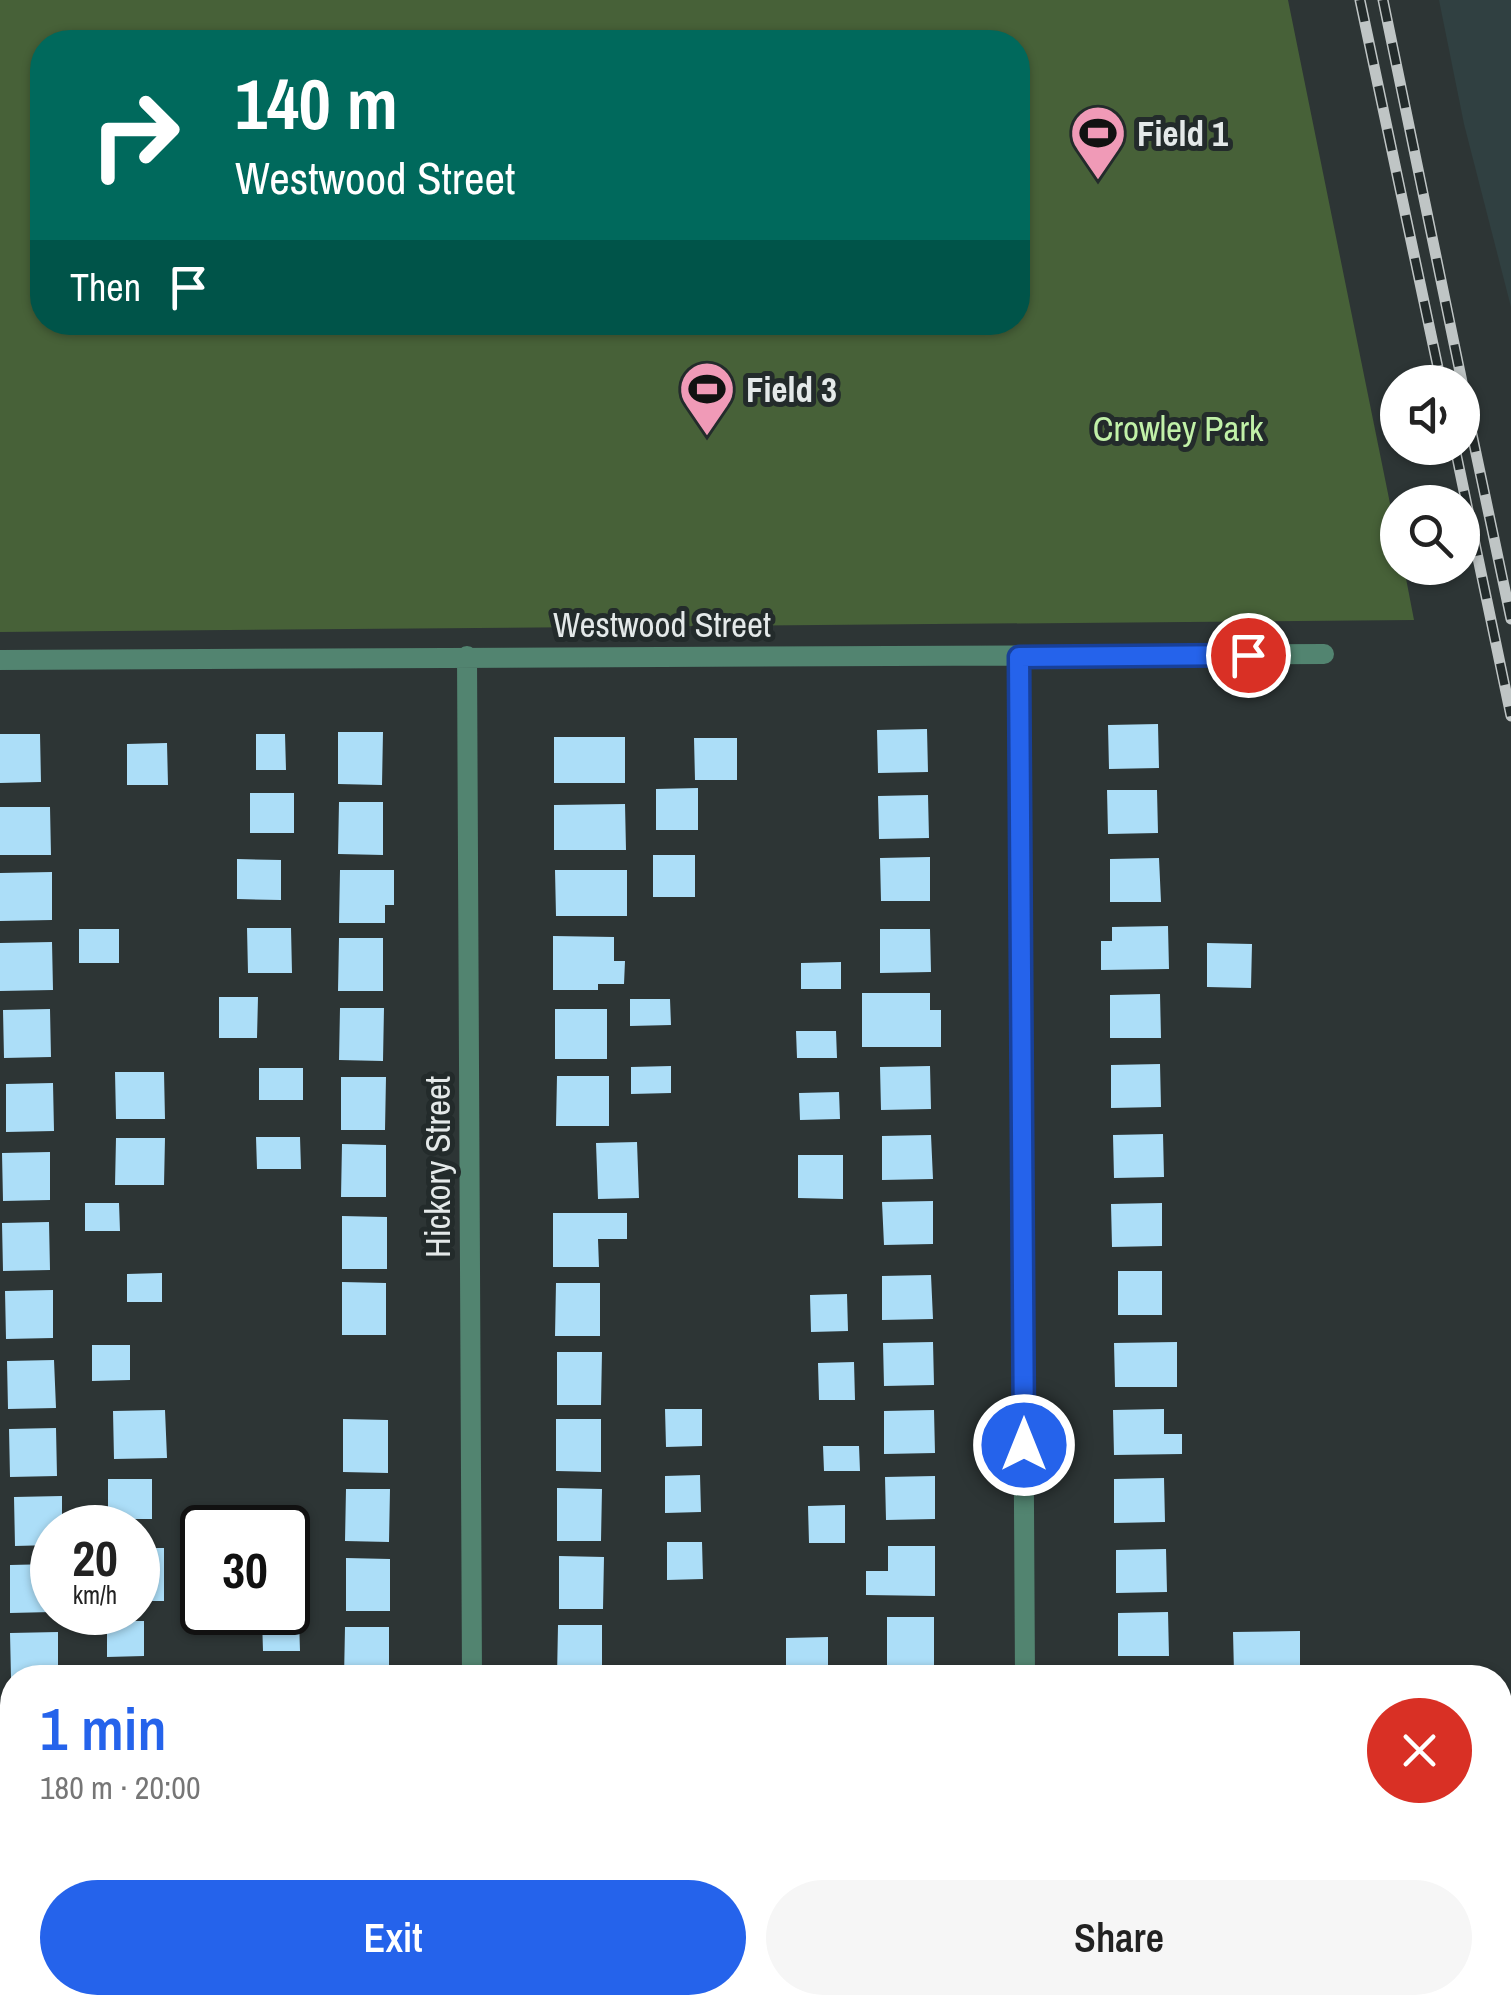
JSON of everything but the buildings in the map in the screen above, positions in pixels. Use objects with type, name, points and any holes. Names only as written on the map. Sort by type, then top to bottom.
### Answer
[{"type":"street","name":"Westwood Street","points":[[0,660],[1324,654]]},
{"type":"street","name":"Hickory Street","points":[[466,656],[472,1665]]},
{"type":"street","points":[[1019,657],[1025,1665]]},
{"type":"shaded area","points":[[1439,0],[1511,0],[1511,307],[1464,124]]},
{"type":"green space","name":"Crowley Park","points":[[0,0],[1288,0],[1386,485],[1380,485],[1380,585],[1407,585],[1414,620],[0,632]]},
{"type":"railway","points":[[1360,0],[1437,365]]},
{"type":"railway","points":[[1383,0],[1458,365]]},
{"type":"railway","points":[[1459,465],[1511,716]]},
{"type":"railway","points":[[1478,465],[1511,619]]},
{"type":"place","name":"Field 1","points":[[1098,182]]},
{"type":"place","name":"Field 3","points":[[707,438]]},
{"type":"route","points":[[1024,1445],[1019,657],[1248,655]]}]
